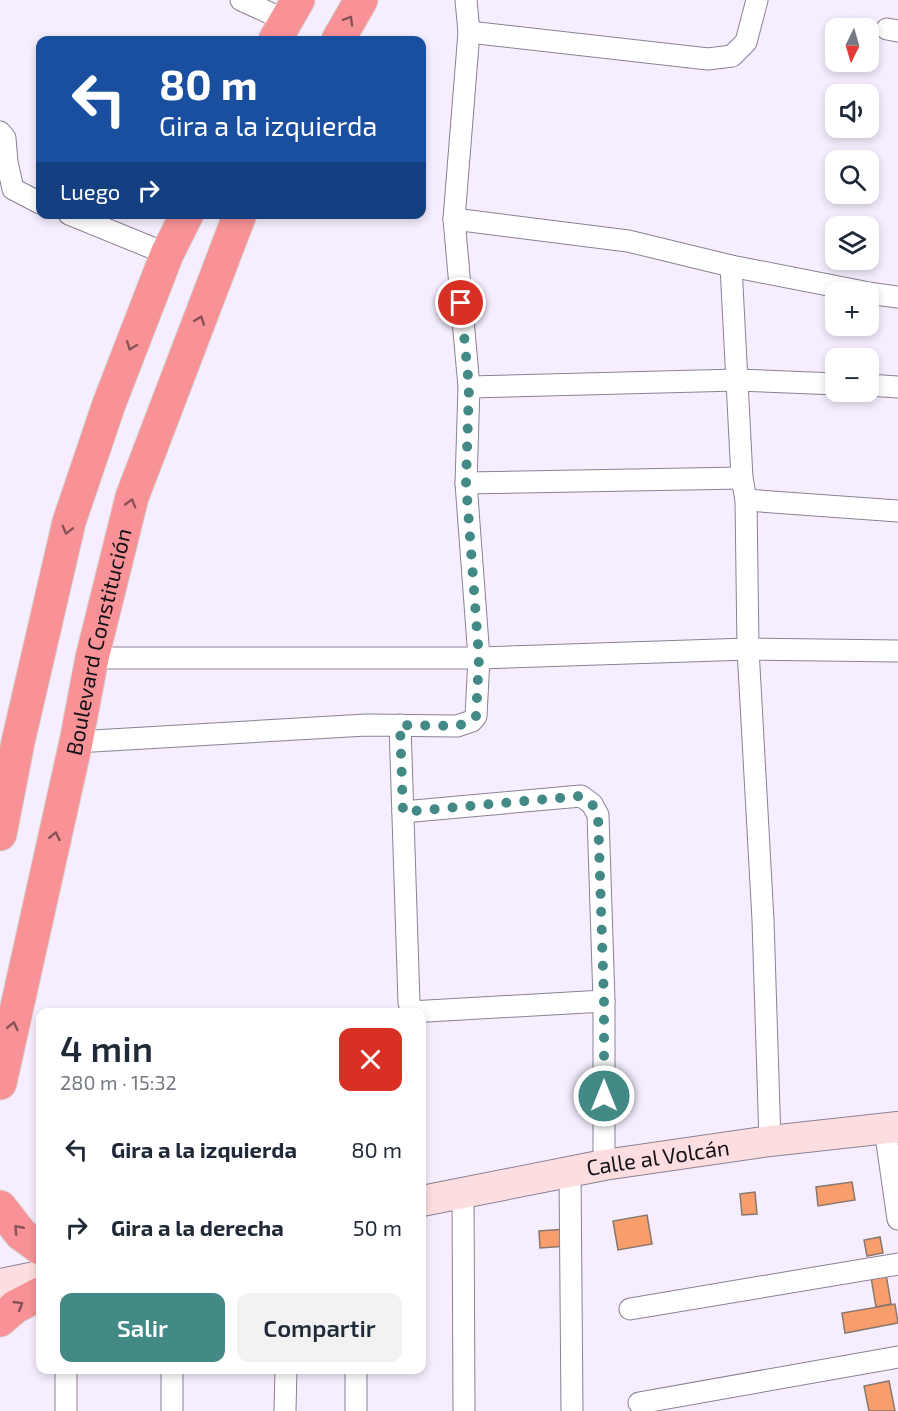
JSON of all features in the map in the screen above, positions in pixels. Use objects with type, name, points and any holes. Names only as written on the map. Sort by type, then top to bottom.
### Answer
[{"type":"highway","points":[[340,36],[361,0]]},
{"type":"highway","points":[[0,834],[9,743],[69,522],[109,404],[167,254],[184,219]]},
{"type":"highway","name":"Boulevard Constitución","points":[[0,1083],[76,742],[92,658],[132,497],[238,219]]},
{"type":"highway","points":[[0,1207],[21,1234],[36,1245]]},
{"type":"highway","points":[[0,1320],[15,1307],[36,1296]]},
{"type":"main road","name":"Calle al Volcán","points":[[426,1200],[604,1165],[770,1141],[892,1128]]},
{"type":"main road","points":[[0,1284],[36,1277]]},
{"type":"street","points":[[240,0],[286,20]]},
{"type":"street","points":[[76,742],[366,725],[457,726],[472,721],[476,716],[479,658],[466,483],[469,387],[454,219],[469,32],[466,0]]},
{"type":"street","points":[[469,32],[708,59],[732,56],[746,42],[757,0]]},
{"type":"street","points":[[0,132],[4,138],[13,189],[36,201]]},
{"type":"street","points":[[81,219],[167,254]]},
{"type":"street","points":[[454,219],[628,241],[731,266],[825,284]]},
{"type":"street","points":[[731,266],[742,478],[746,500],[748,649],[763,920],[770,1141]]},
{"type":"street","points":[[879,295],[898,297]]},
{"type":"street","points":[[469,387],[737,380],[825,384]]},
{"type":"street","points":[[879,386],[898,387]]},
{"type":"street","points":[[466,483],[742,478]]},
{"type":"street","points":[[746,500],[898,512]]},
{"type":"street","points":[[92,658],[479,658],[748,649],[898,651]]},
{"type":"street","points":[[400,725],[410,1008]]},
{"type":"street","points":[[403,812],[581,796],[592,804],[598,815],[604,1001],[604,1165]]},
{"type":"street","points":[[426,1011],[604,1001]]},
{"type":"street","points":[[892,1128],[891,1178],[898,1219]]},
{"type":"street","points":[[570,1172],[572,1411]]},
{"type":"street","points":[[463,1193],[464,1411]]},
{"type":"street","points":[[630,1309],[898,1264]]},
{"type":"street","points":[[639,1402],[898,1357]]},
{"type":"street","points":[[66,1374],[66,1411]]},
{"type":"street","points":[[172,1374],[172,1411]]},
{"type":"street","points":[[285,1411],[286,1374]]},
{"type":"street","points":[[356,1374],[356,1411]]},
{"type":"building","points":[[852,1182],[855,1200],[818,1206],[816,1187]]},
{"type":"building","points":[[755,1192],[757,1214],[742,1215],[740,1194]]},
{"type":"building","points":[[647,1215],[652,1244],[618,1250],[613,1221]]},
{"type":"building","points":[[566,1229],[567,1246],[540,1248],[539,1231]]},
{"type":"building","points":[[880,1237],[883,1253],[867,1256],[864,1240]]},
{"type":"building","points":[[886,1274],[891,1304],[876,1307],[871,1277]]},
{"type":"building","points":[[895,1304],[898,1323],[845,1333],[842,1313]]},
{"type":"building","points":[[889,1381],[895,1411],[869,1411],[864,1386]]},
{"type":"route","points":[[461,303],[469,387],[466,483],[479,658],[476,716],[472,721],[457,726],[400,725],[403,812],[581,796],[592,804],[598,815],[604,1001],[604,1096]]}]
